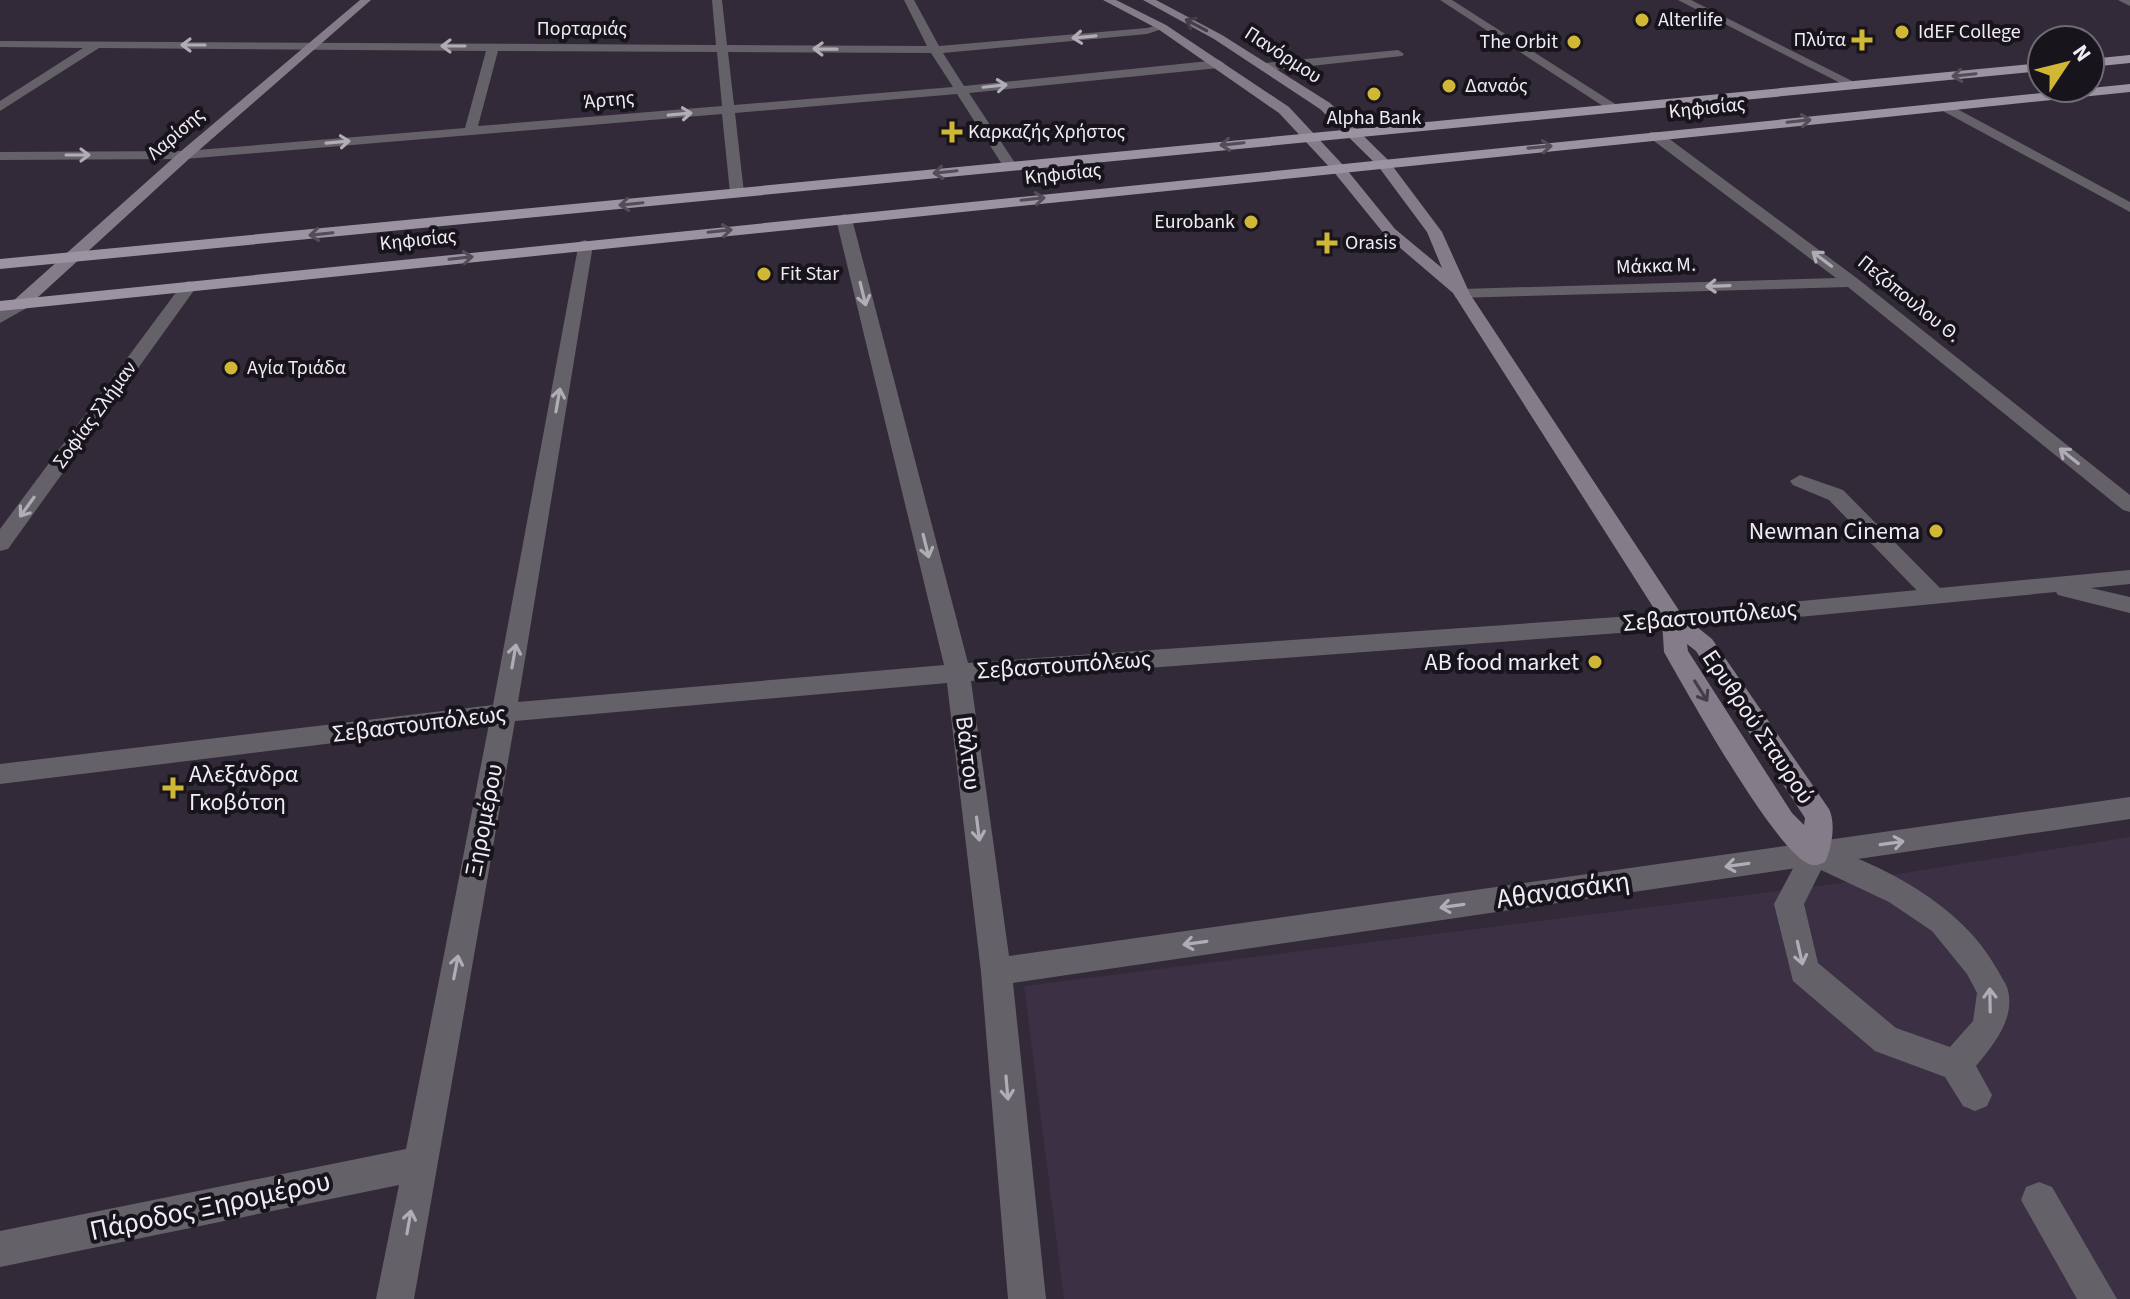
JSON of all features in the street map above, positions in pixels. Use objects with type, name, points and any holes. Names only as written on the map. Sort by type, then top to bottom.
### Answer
[{"type":"main road","points":[[2106,61],[2130,59]]},
{"type":"main road","name":"Κηφισίας","points":[[0,264],[2026,69]]},
{"type":"main road","name":"Κηφισίας","points":[[0,306],[2130,88]]},
{"type":"street","name":"Λαρίσης","points":[[19,305],[185,155],[366,0]]},
{"type":"street","points":[[717,0],[737,193]]},
{"type":"street","points":[[909,0],[935,50],[1010,166]]},
{"type":"street","name":"Πανόρμου","points":[[1108,0],[1162,27],[1284,110],[1338,168]]},
{"type":"street","name":"Πανόρμου","points":[[1148,0],[1218,37],[1325,106],[1383,163]]},
{"type":"street","points":[[1445,0],[1614,107]]},
{"type":"street","points":[[1683,0],[1854,85]]},
{"type":"street","points":[[2123,0],[2130,3]]},
{"type":"street","name":"Πορταριάς","points":[[0,44],[935,50],[1147,31],[1162,27]]},
{"type":"street","points":[[0,107],[96,45]]},
{"type":"street","points":[[470,132],[493,47]]},
{"type":"street","points":[[1265,67],[1398,54]]},
{"type":"street","name":"Άρτης","points":[[0,156],[185,155],[960,90],[1219,64]]},
{"type":"street","points":[[1946,107],[2130,208]]},
{"type":"street","name":"Πεζόπουλου Θ.","points":[[1655,135],[1852,282],[2130,505]]},
{"type":"street","name":"Ερυθρού Σταυρού","points":[[1383,163],[1434,232],[1462,294],[1674,621],[1676,652],[1782,821],[1815,854]]},
{"type":"street","name":"Ερυθρού Σταυρού","points":[[1338,168],[1390,232],[1462,294]]},
{"type":"street","name":"Βάλτου","points":[[844,219],[958,673],[996,972],[1027,1299]]},
{"type":"street","name":"Ξηρομέρου","points":[[395,1299],[504,713],[585,245]]},
{"type":"street","name":"Μάκκα Μ.","points":[[1462,294],[1852,282]]},
{"type":"street","name":"Σοφίας Σλήμαν","points":[[0,544],[189,286]]},
{"type":"street","points":[[0,318],[19,305]]},
{"type":"street","points":[[1800,481],[1836,495],[1935,596]]},
{"type":"street","name":"Σεβαστουπόλεως","points":[[0,774],[504,713],[958,673],[1674,621],[2130,577]]},
{"type":"street","points":[[2047,585],[2130,605]]},
{"type":"street","name":"Αθανασάκη","points":[[996,972],[2130,808]]},
{"type":"street","points":[[1956,1065],[1988,1027],[1993,992],[1978,964],[1942,922],[1899,893],[1815,854],[1789,904],[1804,971],[1886,1040],[1956,1065],[1975,1095]]},
{"type":"street","name":"Πάροδος Ξηρομέρου","points":[[0,1249],[420,1163]]},
{"type":"street","points":[[2039,1200],[2098,1299]]},
{"type":"shaded area","points":[[2130,837],[2130,1299],[1064,1299],[1024,986],[1841,883]]},
{"type":"place","name":"Alterlife","points":[[1642,20]]},
{"type":"place","name":"IdEF College","points":[[1902,32]]},
{"type":"place","name":"Πλύτα","points":[[1862,40]]},
{"type":"place","name":"The Orbit","points":[[1574,42]]},
{"type":"place","name":"Δαναός","points":[[1449,86]]},
{"type":"place","name":"Alpha Bank","points":[[1374,94]]},
{"type":"place","name":"Καρκαζής Χρήστος","points":[[952,132]]},
{"type":"place","name":"Eurobank","points":[[1251,222]]},
{"type":"place","name":"Orasis","points":[[1327,243]]},
{"type":"place","name":"Fit Star","points":[[764,274]]},
{"type":"place","name":"Αγία Τριάδα","points":[[231,368]]},
{"type":"place","name":"Newman Cinema","points":[[1936,531]]},
{"type":"place","name":"AB food market","points":[[1595,662]]},
{"type":"place","name":"Αλεξάνδρα Γκοβότση","points":[[173,788]]}]
